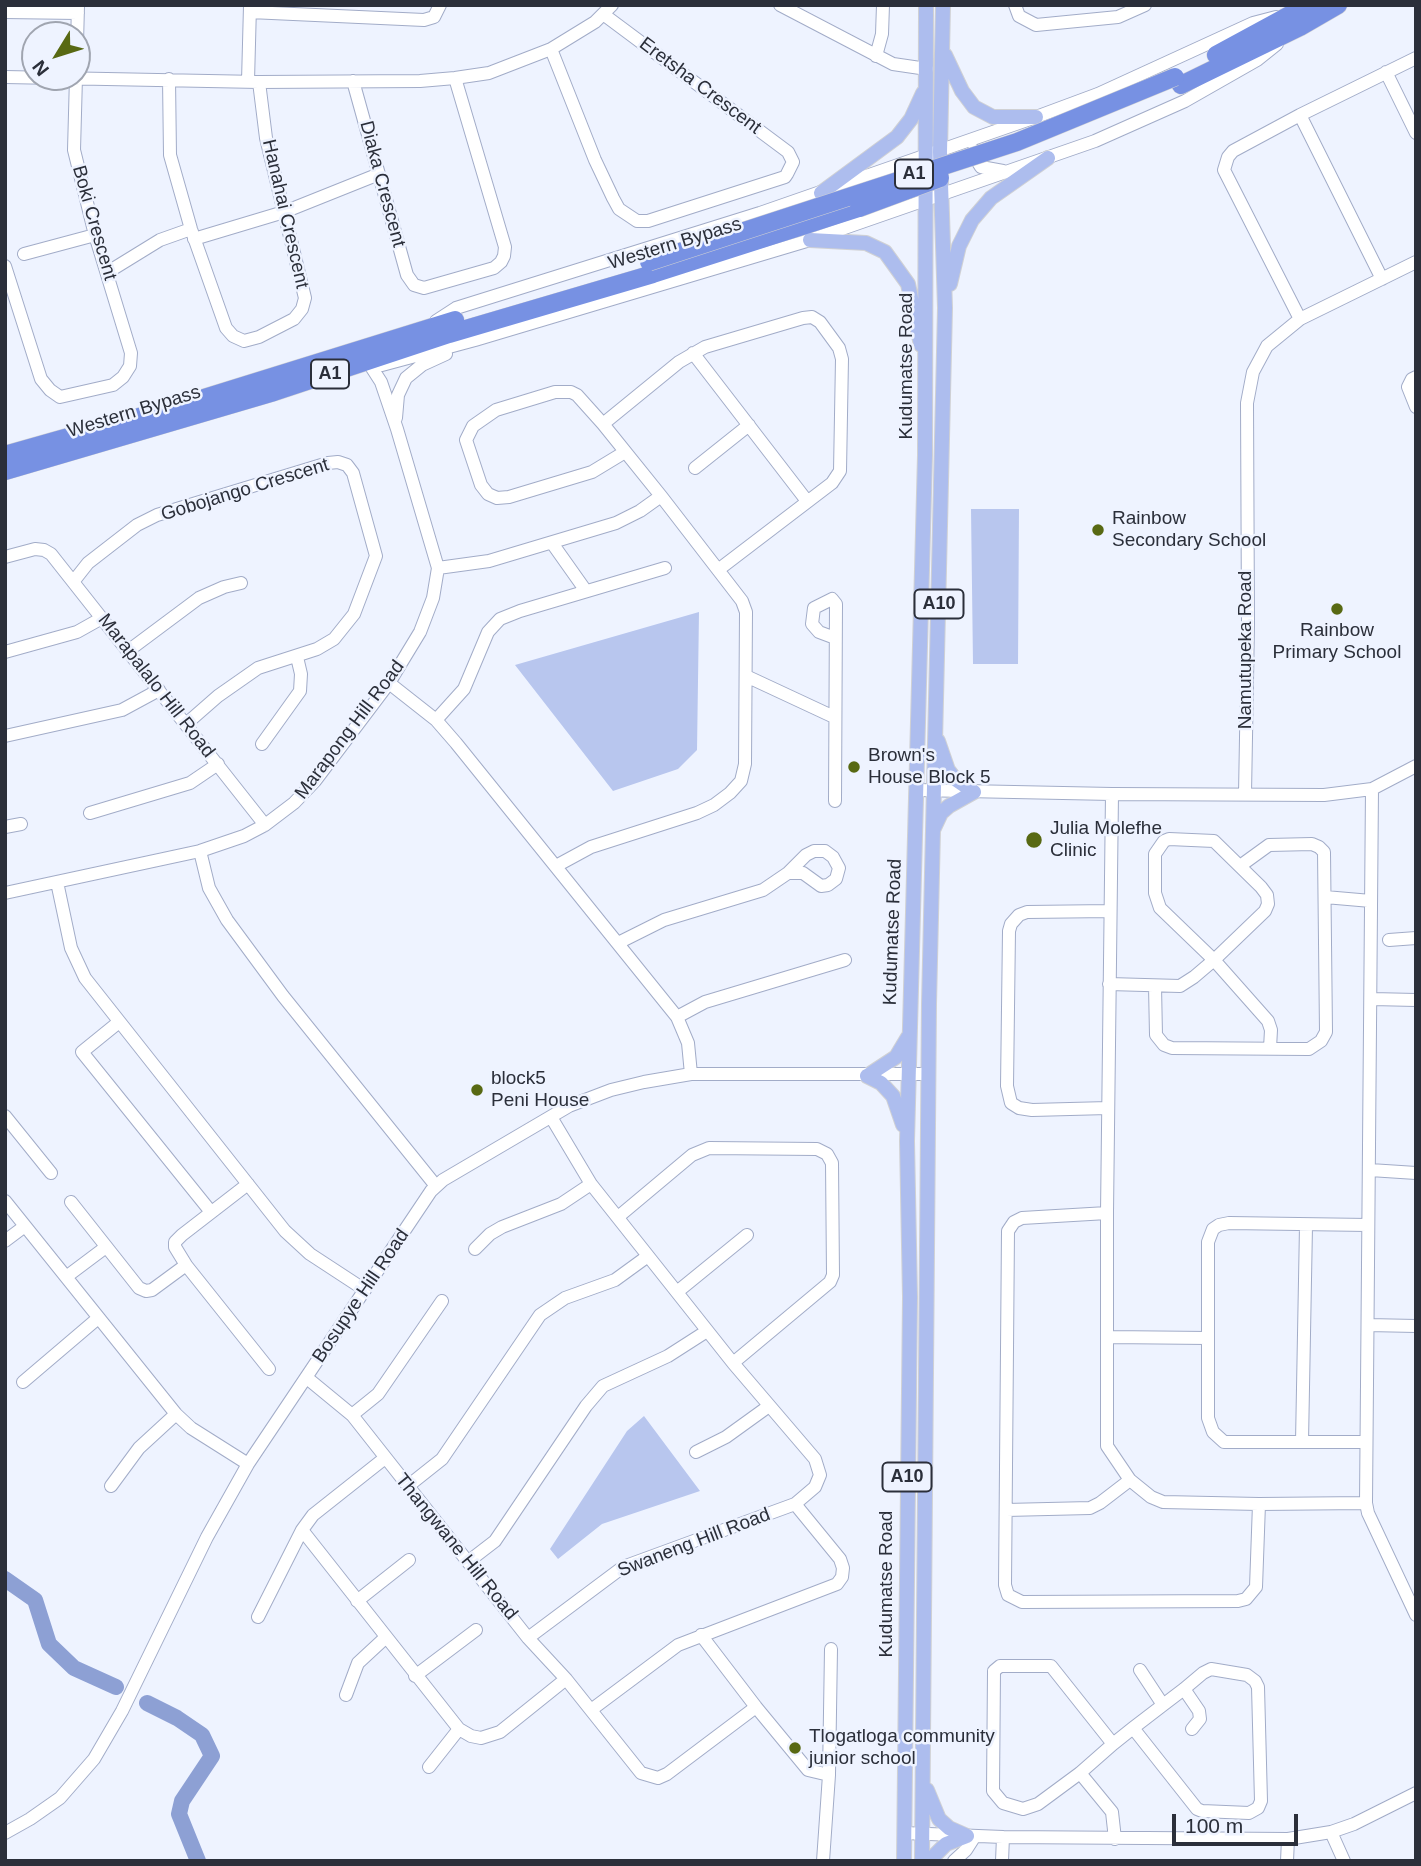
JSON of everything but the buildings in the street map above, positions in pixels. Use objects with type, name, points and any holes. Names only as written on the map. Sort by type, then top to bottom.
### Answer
[{"type":"highway","name":"Western Bypass","points":[[5,471],[341,371],[449,334],[653,274],[859,208],[1063,136],[1178,81],[1301,15],[1338,5]]},
{"type":"highway","name":"Western Bypass","points":[[5,455],[178,406],[649,262],[1017,142],[1178,81]]},
{"type":"main road","name":"Kudumatse Road","points":[[904,1861],[910,1297],[907,1142],[926,371],[926,5]]},
{"type":"main road","name":"Kudumatse Road","points":[[922,1861],[932,791],[941,551],[945,308],[940,152],[943,5]]},
{"type":"main road","points":[[943,51],[962,91],[974,107],[993,117],[1037,117]]},
{"type":"main road","points":[[821,193],[897,136],[911,119],[927,84]]},
{"type":"main road","points":[[945,308],[959,246],[972,220],[990,198],[1048,158]]},
{"type":"main road","points":[[810,240],[866,243],[885,252],[908,284],[926,371]]},
{"type":"main road","points":[[932,834],[941,813],[974,792],[955,779],[948,769],[941,755],[934,723]]},
{"type":"main road","points":[[867,1076],[897,1057],[909,1036]]},
{"type":"main road","points":[[867,1076],[881,1083],[893,1096],[907,1142]]},
{"type":"main road","points":[[922,1768],[939,1819],[948,1828],[971,1836]]},
{"type":"main road","points":[[929,1861],[946,1844],[971,1836]]},
{"type":"street","points":[[780,5],[876,56],[902,66],[927,69]]},
{"type":"street","points":[[876,56],[882,34],[883,5]]},
{"type":"street","points":[[1015,5],[1019,16],[1036,25],[1118,16],[1145,5]]},
{"type":"street","points":[[5,12],[78,9]]},
{"type":"street","points":[[250,9],[424,20],[437,11]]},
{"type":"street","name":"Hanahai Crescent","points":[[193,234],[226,328],[233,336],[244,341],[259,337],[294,319],[302,309],[305,298],[254,81],[250,9]]},
{"type":"street","points":[[91,77],[254,81],[420,81],[455,78],[489,73],[551,49],[608,10]]},
{"type":"street","name":"Eretsha Crescent","points":[[551,49],[595,160],[613,198],[627,216],[648,222],[785,177],[793,162],[788,152],[608,10]]},
{"type":"street","points":[[421,330],[456,308],[821,193],[940,152],[1098,94],[1253,23],[1301,15]]},
{"type":"street","points":[[341,371],[351,374],[475,340],[810,240],[1095,141],[1185,101],[1257,60],[1301,15]]},
{"type":"street","points":[[1300,319],[1224,170],[1228,157],[1233,151],[1300,115],[1416,58]]},
{"type":"street","points":[[1386,72],[1416,134]]},
{"type":"street","name":"Diaka Crescent","points":[[353,81],[407,275],[414,285],[424,288],[494,268],[501,262],[505,247],[455,78]]},
{"type":"street","points":[[169,79],[170,155],[193,234]]},
{"type":"street","name":"Boki Crescent","points":[[5,266],[41,379],[50,390],[60,397],[113,385],[123,377],[130,366],[131,353],[95,235],[74,150],[76,91]]},
{"type":"street","points":[[1300,115],[1382,279]]},
{"type":"street","points":[[990,132],[976,145],[976,159],[981,167],[1007,172]]},
{"type":"street","points":[[108,272],[160,240],[284,212],[379,174]]},
{"type":"street","points":[[875,174],[884,175],[891,180],[896,191],[894,202],[884,214]]},
{"type":"street","points":[[24,254],[95,235]]},
{"type":"street","name":"Namutupeka Road","points":[[1245,794],[1248,624],[1247,403],[1253,372],[1266,346],[1300,319],[1416,262]]},
{"type":"street","points":[[603,424],[679,362],[705,347],[803,318],[812,317],[820,322],[839,348],[842,359],[840,471],[832,483],[718,570]]},
{"type":"street","points":[[397,429],[398,395],[406,378],[422,365],[475,340]]},
{"type":"street","points":[[693,353],[807,501]]},
{"type":"street","name":"Marapong Hill Road","points":[[5,893],[200,851],[244,836],[265,825],[294,803],[315,781],[389,683],[420,632],[433,598],[438,568],[397,429],[381,382],[372,368]]},
{"type":"street","points":[[1416,377],[1408,387],[1416,407]]},
{"type":"street","points":[[556,866],[591,847],[697,813],[730,793],[741,781],[745,764],[746,611],[737,593],[603,424],[577,395],[563,391],[496,410],[472,426],[466,440],[481,485],[488,494],[498,498],[592,472],[625,452]]},
{"type":"street","points":[[695,468],[749,425]]},
{"type":"street","name":"Gobojango Crescent","points":[[73,582],[88,563],[137,525],[157,515],[338,462],[354,473],[376,556],[354,614],[344,629],[317,649],[296,657]]},
{"type":"street","points":[[438,568],[489,561],[552,543],[628,518],[661,496]]},
{"type":"street","points":[[552,543],[586,591]]},
{"type":"street","name":"Marapalalo Hill Road","points":[[5,557],[35,550],[44,550],[51,554],[265,825]]},
{"type":"street","points":[[436,720],[464,689],[494,623],[509,614],[665,568]]},
{"type":"street","points":[[128,650],[199,598],[241,583]]},
{"type":"street","points":[[5,652],[78,632],[102,618]]},
{"type":"street","points":[[835,638],[835,801]]},
{"type":"street","points":[[186,724],[218,696],[258,668],[296,657],[301,674],[300,691],[262,744]]},
{"type":"street","points":[[746,676],[834,717]]},
{"type":"street","points":[[389,683],[436,720],[499,794],[677,1017],[688,1043],[691,1074]]},
{"type":"street","points":[[5,736],[122,710],[159,690]]},
{"type":"street","points":[[89,813],[190,783],[218,764]]},
{"type":"street","points":[[916,790],[1324,794],[1372,789],[1416,766]]},
{"type":"street","points":[[1372,789],[1366,1503],[1368,1513],[1416,1615]]},
{"type":"street","points":[[1112,794],[1107,1446],[1130,1480],[1151,1497],[1163,1502],[1366,1503]]},
{"type":"street","points":[[5,827],[21,824]]},
{"type":"street","points":[[1109,984],[1180,986],[1214,960],[1258,919],[1268,904],[1267,895],[1220,845],[1207,839],[1164,841],[1155,855],[1155,893],[1160,908],[1214,960],[1268,1021],[1271,1030],[1270,1048]]},
{"type":"street","points":[[1155,986],[1156,1035],[1164,1045],[1172,1048],[1309,1049],[1321,1041],[1326,1032],[1324,852],[1312,844],[1269,845],[1240,866]]},
{"type":"street","points":[[200,851],[209,888],[227,920],[283,996],[436,1186]]},
{"type":"street","points":[[618,943],[664,920],[763,890],[789,873]]},
{"type":"street","points":[[57,882],[77,963],[85,978],[297,1243],[366,1290]]},
{"type":"street","points":[[1325,897],[1371,901]]},
{"type":"street","points":[[1108,1108],[1019,1108],[1011,1103],[1007,1086],[1011,923],[1027,912],[1110,911]]},
{"type":"street","points":[[1389,940],[1416,938]]},
{"type":"street","points":[[677,1017],[705,1002],[845,960]]},
{"type":"street","points":[[1372,999],[1416,1000]]},
{"type":"street","points":[[119,1022],[82,1052],[211,1212]]},
{"type":"street","name":"Bosupye Hill Road","points":[[5,1833],[60,1798],[84,1773],[102,1748],[207,1537],[248,1464],[436,1186],[551,1117],[591,1097],[644,1082],[691,1074],[929,1074]]},
{"type":"street","points":[[5,1116],[51,1173]]},
{"type":"street","points":[[551,1117],[591,1184],[707,1331],[815,1460],[819,1468],[819,1482],[795,1504],[840,1559],[843,1568],[842,1577],[830,1588],[701,1635],[669,1650],[591,1710]]},
{"type":"street","points":[[618,1217],[692,1155],[709,1148],[817,1149],[827,1154],[832,1163],[833,1275],[830,1282],[733,1363]]},
{"type":"street","points":[[1370,1170],[1416,1172]]},
{"type":"street","points":[[248,1184],[175,1242],[177,1253],[269,1369]]},
{"type":"street","points":[[475,1249],[490,1234],[502,1227],[561,1204],[591,1184]]},
{"type":"street","points":[[5,1201],[97,1319],[176,1414],[191,1428],[248,1464]]},
{"type":"street","points":[[71,1202],[139,1288],[152,1290],[186,1265]]},
{"type":"street","points":[[1107,1213],[1022,1218],[1014,1222],[1008,1231],[1004,1585],[1008,1595],[1022,1602],[1246,1599],[1256,1587],[1259,1504]]},
{"type":"street","points":[[1366,1442],[1224,1442],[1216,1437],[1208,1418],[1208,1242],[1213,1229],[1229,1223],[1368,1225]]},
{"type":"street","points":[[5,1241],[25,1226]]},
{"type":"street","points":[[1302,1442],[1306,1226]]},
{"type":"street","points":[[677,1292],[747,1235]]},
{"type":"street","points":[[66,1277],[106,1247]]},
{"type":"street","points":[[408,1486],[442,1459],[540,1314],[565,1298],[615,1280],[648,1256]]},
{"type":"street","points":[[352,1415],[378,1394],[442,1301]]},
{"type":"street","points":[[23,1382],[97,1319]]},
{"type":"street","points":[[1368,1325],[1416,1326]]},
{"type":"street","points":[[469,1561],[495,1541],[502,1532],[586,1406],[603,1386],[613,1379],[668,1356],[707,1331]]},
{"type":"street","points":[[1108,1338],[1208,1338]]},
{"type":"street","name":"Thangwane Hill Road","points":[[307,1378],[352,1415],[528,1638],[566,1679],[641,1773],[658,1778],[667,1774],[756,1707]]},
{"type":"street","points":[[696,1452],[726,1437],[769,1406]]},
{"type":"street","points":[[111,1486],[139,1448],[176,1414]]},
{"type":"street","points":[[258,1618],[302,1531],[320,1508],[385,1458]]},
{"type":"street","points":[[1006,1510],[1090,1508],[1130,1480]]},
{"type":"street","name":"Swaneng Hill Road","points":[[528,1638],[623,1567],[795,1504]]},
{"type":"street","points":[[302,1531],[459,1728],[481,1738],[500,1732],[566,1679]]},
{"type":"street","points":[[357,1601],[409,1560]]},
{"type":"street","points":[[415,1676],[476,1630]]},
{"type":"street","points":[[701,1635],[808,1770],[829,1775]]},
{"type":"street","points":[[346,1695],[358,1663],[385,1638]]},
{"type":"street","points":[[823,1861],[829,1775],[831,1648]]},
{"type":"street","points":[[1113,1744],[1051,1665],[997,1667],[994,1674],[994,1795],[1003,1803],[1023,1809],[1032,1807],[1080,1773],[1113,1744],[1133,1728],[1163,1704],[1211,1669],[1247,1675],[1258,1687],[1261,1801],[1258,1808],[1249,1813],[1198,1809],[1133,1728]]},
{"type":"street","points":[[1140,1670],[1163,1704]]},
{"type":"street","points":[[1184,1689],[1199,1711],[1200,1719],[1192,1728]]},
{"type":"street","points":[[429,1767],[459,1728]]},
{"type":"street","points":[[1080,1773],[1112,1812],[1115,1839]]},
{"type":"street","points":[[904,1833],[1115,1839],[1288,1839],[1331,1832],[1354,1824],[1416,1793]]},
{"type":"street","points":[[1331,1832],[1344,1861]]},
{"type":"street","points":[[954,1861],[966,1850],[971,1836]]},
{"type":"street","points":[[1003,1837],[1003,1861]]},
{"type":"street","points":[[1287,1861],[1288,1839]]},
{"type":"shaded area","points":[[971,509],[1019,509],[1018,664],[973,664]]},
{"type":"shaded area","points":[[699,612],[697,750],[678,769],[613,791],[515,665]]},
{"type":"shaded area","points":[[644,1416],[700,1491],[602,1524],[558,1559],[550,1549],[627,1431]]},
{"type":"waterway","points":[[5,1579],[35,1600],[49,1644],[74,1668],[116,1687]]},
{"type":"waterway","points":[[147,1703],[177,1718],[202,1735],[212,1756],[182,1801],[179,1814],[198,1861]]},
{"type":"place","name":"Rainbow Secondary School","points":[[1098,530]]},
{"type":"place","name":"Rainbow Primary School","points":[[1337,609]]},
{"type":"place","name":"Brown's House Block 5","points":[[854,767]]},
{"type":"place","name":"Julia Molefhe Clinic","points":[[1034,840]]},
{"type":"place","name":"block5 Peni House","points":[[477,1090]]},
{"type":"place","name":"Tlogatloga community junior school","points":[[795,1748]]}]
